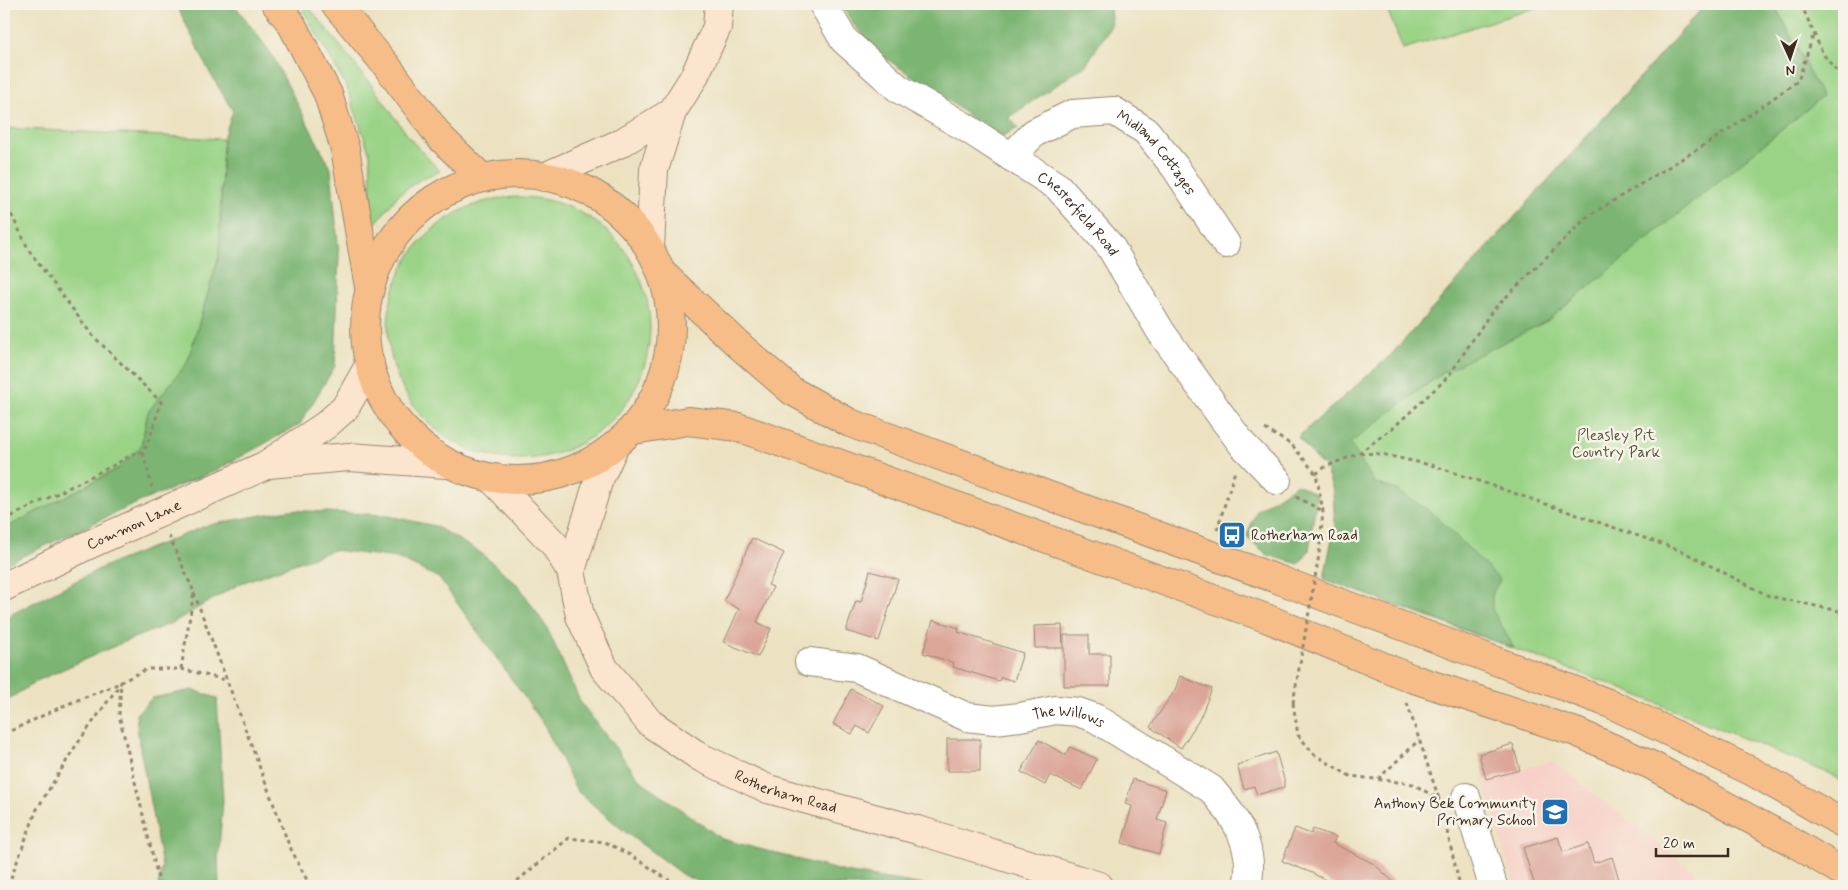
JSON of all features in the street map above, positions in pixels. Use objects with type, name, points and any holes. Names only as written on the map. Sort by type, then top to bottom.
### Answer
[{"type":"highway","points":[[276,4],[291,23],[328,94],[346,149],[369,289]]},
{"type":"highway","points":[[335,4],[386,65],[440,138],[480,178]]},
{"type":"highway","points":[[518,173],[570,182],[614,206],[650,247],[663,274],[672,312],[671,348],[666,374],[655,399],[624,438],[594,462],[546,479],[492,480],[467,474],[446,464],[403,431],[379,396],[364,345],[364,306],[369,289],[376,267],[405,222],[432,199],[480,178],[518,173]]},
{"type":"highway","points":[[663,274],[741,347],[792,391],[850,423],[1285,582],[1611,704],[1752,771],[1844,824]]},
{"type":"highway","points":[[624,438],[688,421],[738,427],[1266,618],[1411,678],[1576,732],[1651,765],[1796,844],[1844,873]]},
{"type":"main road","points":[[650,247],[654,170],[672,112],[694,77],[717,27],[719,4]]},
{"type":"main road","points":[[544,177],[621,142],[672,112]]},
{"type":"main road","points":[[266,465],[326,425],[345,408],[370,364]]},
{"type":"main road","name":"Rotherham Road","points":[[571,571],[598,482],[624,438]]},
{"type":"main road","points":[[266,465],[349,457],[446,464]]},
{"type":"main road","name":"Common Lane","points":[[4,588],[86,546],[266,465]]},
{"type":"main road","name":"Rotherham Road","points":[[492,480],[554,544],[571,571],[580,616],[604,668],[650,723],[700,757],[768,790],[921,831],[1099,886]]},
{"type":"street","name":"Chesterfield Road","points":[[823,4],[844,40],[899,89],[965,127],[1058,187],[1110,246],[1161,332],[1243,445],[1277,480]]},
{"type":"street","name":"Midland Cottages","points":[[1011,157],[1034,134],[1072,114],[1114,111],[1146,131],[1175,167],[1226,244]]},
{"type":"street","name":"The Willows","points":[[810,662],[858,668],[967,717],[994,720],[1056,710],[1078,712],[1095,718],[1211,789],[1224,804],[1246,841],[1249,859],[1247,886]]},
{"type":"street","points":[[1466,797],[1484,883]]},
{"type":"path","points":[[1801,4],[1823,54],[1844,80]]},
{"type":"path","points":[[1316,474],[1325,467],[1359,453],[1394,426],[1448,377],[1492,311],[1587,217],[1719,136],[1798,81],[1814,33]]},
{"type":"path","points":[[4,200],[30,252],[92,335],[161,402],[143,453],[159,514],[194,592],[289,845],[310,886]]},
{"type":"path","points":[[1209,555],[1243,445]]},
{"type":"path","points":[[4,520],[138,451],[143,453]]},
{"type":"path","points":[[1359,453],[1381,454],[1435,466],[1682,551],[1769,596],[1844,612]]},
{"type":"path","points":[[1298,499],[1323,511],[1319,555],[1293,703],[1298,735],[1316,755],[1350,776],[1413,784],[1440,800],[1407,705],[1411,678]]},
{"type":"path","points":[[181,669],[194,592]]},
{"type":"path","points":[[4,734],[147,669],[181,669],[226,680]]},
{"type":"path","points":[[8,886],[37,809],[75,747],[122,682]]},
{"type":"path","points":[[122,682],[119,714],[160,886]]},
{"type":"path","points":[[1378,779],[1419,740]]},
{"type":"path","points":[[1446,829],[1460,886]]},
{"type":"path","points":[[511,886],[569,838],[605,842],[634,857],[670,881],[683,886]]},
{"type":"shaded area","name":"Anthony Bek Community Primary School","points":[[1552,761],[1712,886],[1515,886],[1483,780]]},
{"type":"green space","points":[[176,4],[234,4],[271,53],[331,169],[339,255],[335,366],[300,424],[213,472],[139,502],[4,565],[4,529],[119,468],[141,446],[148,412],[187,363],[219,256],[223,139],[233,111],[210,73]]},
{"type":"green space","points":[[841,4],[1109,4],[1112,24],[1086,65],[1009,117],[1018,128],[1005,135],[995,136],[949,101],[881,55],[854,25]]},
{"type":"green space","points":[[1385,4],[1548,4],[1403,49]]},
{"type":"green space","name":"Pleasley Pit Country Park","points":[[1706,4],[1844,4],[1844,782],[1828,773],[1610,684],[1324,579],[1335,525],[1333,490],[1325,467],[1298,437],[1391,355]]},
{"type":"green space","points":[[1706,4],[1774,4],[1822,97],[1547,321],[1442,373],[1350,443],[1375,483],[1397,490],[1434,514],[1500,580],[1492,594],[1492,609],[1514,648],[1324,579],[1335,525],[1333,490],[1325,467],[1298,437],[1391,355]]},
{"type":"green space","points":[[308,6],[373,87],[411,140],[440,171],[421,179],[399,194],[372,228],[370,154],[347,88],[303,10]]},
{"type":"green space","points":[[4,128],[223,139],[219,256],[187,363],[148,412],[141,446],[119,468],[4,529]]},
{"type":"green space","points":[[506,197],[532,197],[557,202],[581,212],[612,235],[635,266],[645,290],[650,315],[650,341],[645,366],[635,390],[612,421],[581,444],[557,454],[532,459],[506,459],[481,454],[457,444],[426,421],[403,390],[393,366],[388,341],[388,315],[393,290],[403,266],[426,235],[457,212],[481,202]]},
{"type":"green space","points":[[1297,484],[1317,495],[1309,550],[1299,564],[1268,555],[1246,537],[1257,510]]},
{"type":"green space","points":[[289,510],[384,515],[435,526],[481,553],[519,586],[547,628],[581,703],[640,780],[722,839],[845,872],[931,886],[711,886],[683,875],[624,831],[577,791],[543,723],[439,578],[397,558],[333,550],[241,583],[172,623],[126,641],[39,680],[4,702],[4,618],[103,567],[208,525]]},
{"type":"green space","points":[[193,690],[217,698],[223,801],[218,859],[219,886],[158,886],[162,866],[139,743],[136,714],[152,698]]},
{"type":"building","points":[[752,538],[784,553],[768,585],[773,587],[757,622],[771,629],[758,657],[724,642],[739,609],[724,601]]},
{"type":"building","points":[[870,571],[898,579],[879,641],[846,631],[856,601],[861,602]]},
{"type":"building","points":[[933,620],[959,628],[958,632],[1023,653],[1014,681],[1001,677],[999,681],[953,667],[954,663],[923,653]]},
{"type":"building","points":[[1062,625],[1063,648],[1035,648],[1034,626]]},
{"type":"building","points":[[1064,635],[1089,635],[1089,654],[1110,654],[1110,686],[1064,686]]},
{"type":"building","points":[[1180,676],[1212,689],[1199,720],[1181,748],[1150,727],[1175,690]]},
{"type":"building","points":[[851,689],[884,706],[869,733],[857,726],[852,734],[833,724]]},
{"type":"building","points":[[947,739],[980,739],[980,771],[947,771]]},
{"type":"building","points":[[1039,740],[1066,755],[1070,747],[1097,759],[1082,790],[1050,775],[1045,785],[1021,772]]},
{"type":"building","points":[[1513,744],[1520,770],[1486,779],[1479,754]]},
{"type":"building","points":[[1276,752],[1284,779],[1284,787],[1257,795],[1254,786],[1244,789],[1237,765]]},
{"type":"building","points":[[1133,779],[1166,790],[1157,820],[1167,823],[1159,854],[1122,843],[1132,806],[1125,804]]},
{"type":"building","points":[[1295,828],[1311,834],[1313,829],[1336,837],[1333,843],[1374,864],[1398,886],[1337,886],[1282,861]]},
{"type":"building","points":[[1558,837],[1563,852],[1588,844],[1594,863],[1612,857],[1621,886],[1535,886],[1523,848]]},
{"type":"place","name":"Rotherham Road","points":[[1232,535]]},
{"type":"place","name":"Anthony Bek Community Primary School","points":[[1555,812]]}]
